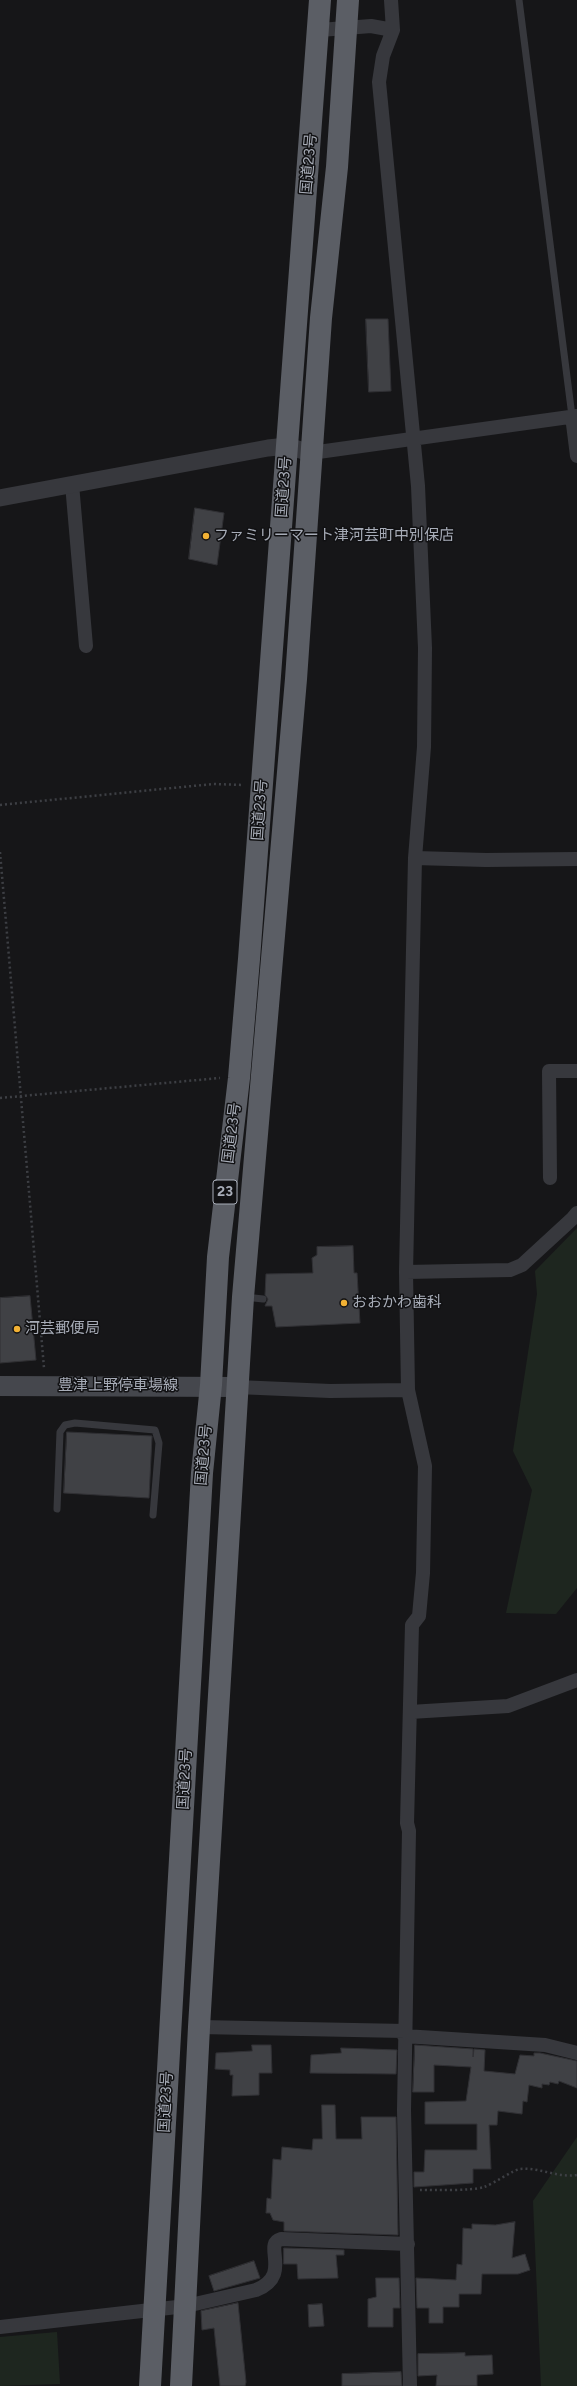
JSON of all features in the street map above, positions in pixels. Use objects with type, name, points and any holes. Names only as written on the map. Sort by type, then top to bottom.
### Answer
[{"type":"highway","name":"国道23号","points":[[150,2386],[202,1481],[218,1256],[239,1076],[320,30],[320,0]]},
{"type":"highway","name":"国道23号","points":[[181,2386],[199,2027],[237,1387],[253,1298],[311,453],[321,318],[337,167],[348,0]]},
{"type":"main road","name":"豊津上野停車場線","points":[[0,1386],[210,1385],[237,1387]]},
{"type":"street","points":[[391,0],[393,30],[383,56],[379,82],[402,303],[412,439],[418,493],[425,648],[424,747],[415,858],[406,1272],[408,1390],[425,1466],[423,1573],[419,1616],[412,1625],[410,1712],[405,2033],[406,2191],[410,2386]]},
{"type":"street","points":[[320,30],[371,26],[393,30]]},
{"type":"street","points":[[0,498],[268,448],[287,446],[311,453],[574,416],[577,456]]},
{"type":"street","points":[[72,484],[86,646]]},
{"type":"street","points":[[415,858],[486,860],[577,859]]},
{"type":"street","points":[[550,1178],[550,1071],[577,1071]]},
{"type":"street","points":[[406,1272],[510,1270],[522,1265],[577,1213]]},
{"type":"street","points":[[237,1387],[330,1391],[408,1390]]},
{"type":"street","points":[[410,1712],[508,1706],[577,1680]]},
{"type":"street","points":[[199,2027],[405,2033],[545,2046],[577,2053]]},
{"type":"street","points":[[0,2326],[186,2306],[239,2295],[266,2286],[275,2275],[274,2246],[279,2239],[408,2244]]},
{"type":"lane","points":[[519,0],[574,416]]},
{"type":"lane","points":[[57,1509],[60,1432],[65,1425],[74,1423],[155,1430],[159,1443],[153,1515]]},
{"type":"path","points":[[0,806],[213,784],[262,785]]},
{"type":"path","points":[[0,852],[45,1372],[50,1386]]},
{"type":"path","points":[[0,1098],[239,1076]]},
{"type":"path","points":[[406,2191],[482,2188],[500,2181],[518,2169],[531,2168],[567,2177],[577,2175]]},
{"type":"shaded area","points":[[577,1228],[577,1588],[556,1614],[506,1613],[532,1490],[513,1451],[537,1294],[535,1271]]},
{"type":"shaded area","points":[[577,2137],[577,2386],[541,2386],[533,2201]]},
{"type":"shaded area","points":[[57,2332],[60,2384],[0,2386],[0,2337]]},
{"type":"building","points":[[366,319],[388,319],[391,391],[369,392]]},
{"type":"building","name":"ファミリーマート津河芸町中別保店","points":[[195,508],[224,513],[217,565],[189,559]]},
{"type":"building","points":[[353,1246],[354,1273],[357,1273],[360,1323],[276,1327],[272,1306],[265,1306],[268,1299],[265,1295],[266,1274],[313,1273],[312,1258],[317,1255],[317,1247]]},
{"type":"building","name":"河芸郵便局","points":[[30,1296],[36,1360],[0,1363],[0,1298]]},
{"type":"building","points":[[67,1432],[152,1436],[149,1498],[64,1493]]},
{"type":"building","points":[[252,2045],[271,2045],[272,2073],[259,2073],[259,2095],[232,2096],[233,2075],[230,2075],[230,2070],[215,2069],[216,2053],[252,2051]]},
{"type":"building","points":[[415,2045],[473,2049],[473,2057],[474,2049],[485,2050],[484,2071],[515,2074],[520,2055],[534,2056],[534,2053],[577,2061],[577,2088],[559,2081],[558,2084],[550,2082],[549,2085],[542,2084],[542,2088],[529,2085],[527,2102],[523,2101],[522,2114],[498,2111],[497,2125],[489,2125],[491,2169],[473,2169],[473,2183],[414,2187],[414,2172],[424,2172],[425,2150],[477,2150],[477,2124],[425,2124],[425,2102],[466,2101],[471,2067],[434,2065],[434,2092],[413,2092]]},
{"type":"building","points":[[341,2048],[397,2050],[396,2074],[310,2073],[311,2055],[341,2053]]},
{"type":"building","points":[[322,2105],[335,2105],[336,2139],[362,2139],[361,2117],[396,2117],[398,2235],[284,2231],[284,2222],[273,2220],[270,2213],[266,2213],[267,2198],[271,2199],[273,2159],[281,2160],[282,2147],[312,2150],[313,2139],[322,2139]]},
{"type":"building","points":[[515,2222],[512,2258],[525,2254],[530,2270],[518,2274],[482,2274],[481,2294],[459,2294],[459,2307],[443,2307],[443,2323],[429,2323],[429,2308],[417,2308],[416,2278],[456,2280],[457,2264],[462,2265],[463,2228],[472,2229],[472,2224],[495,2225]]},
{"type":"building","points":[[284,2248],[344,2250],[344,2255],[336,2255],[338,2278],[298,2279],[297,2264],[284,2264]]},
{"type":"building","points":[[254,2261],[260,2278],[214,2291],[209,2276]]},
{"type":"building","points":[[376,2278],[399,2278],[400,2308],[393,2308],[393,2327],[368,2327],[368,2299],[376,2297]]},
{"type":"building","points":[[238,2303],[246,2382],[245,2386],[220,2386],[214,2328],[202,2330],[201,2311]]},
{"type":"building","points":[[322,2304],[324,2326],[309,2327],[308,2305]]},
{"type":"building","points":[[465,2353],[465,2356],[492,2355],[493,2374],[477,2375],[477,2386],[436,2386],[437,2375],[418,2376],[418,2354]]},
{"type":"building","points":[[401,2372],[402,2386],[342,2386],[342,2374]]},
{"type":"place","name":"ファミリーマート津河芸町中別保店","points":[[206,536]]},
{"type":"place","name":"おおかわ歯科","points":[[344,1303]]},
{"type":"place","name":"河芸郵便局","points":[[17,1329]]}]
